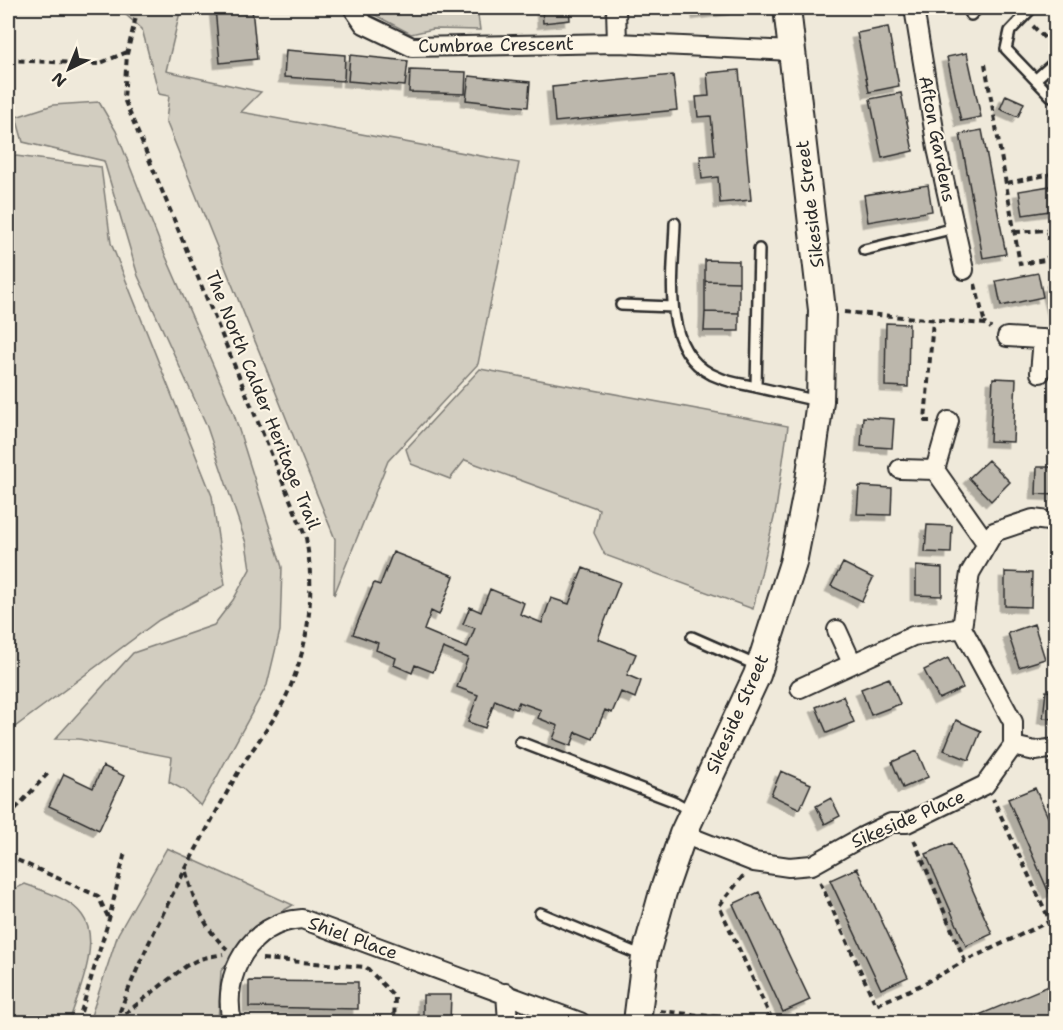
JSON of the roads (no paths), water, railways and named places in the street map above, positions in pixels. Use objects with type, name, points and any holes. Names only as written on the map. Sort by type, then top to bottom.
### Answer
[{"type":"street","name":"Cumbrae Crescent","points":[[353,8],[364,24],[412,47],[617,43],[792,51]]},
{"type":"street","points":[[616,8],[617,43]]},
{"type":"street","name":"Sikeside Street","points":[[637,1015],[645,957],[688,823],[760,667],[793,563],[820,401],[822,310],[787,8]]},
{"type":"street","name":"Afton Gardens","points":[[914,8],[937,148],[964,270]]},
{"type":"street","points":[[1007,337],[1049,340],[1040,373]]},
{"type":"street","points":[[935,470],[949,421]]},
{"type":"street","points":[[900,469],[935,470]]},
{"type":"street","points":[[935,470],[987,544]]},
{"type":"street","points":[[1056,522],[1033,519],[994,532],[970,573],[962,628],[1013,722],[1013,746],[1035,751],[1056,748]]},
{"type":"street","points":[[800,688],[913,636],[962,628]]},
{"type":"street","points":[[837,630],[852,663]]},
{"type":"street","name":"Sikeside Place","points":[[688,823],[754,862],[789,867],[812,865],[891,823],[907,823],[985,785],[1013,746]]},
{"type":"street","name":"Shiel Place","points":[[232,1023],[230,1010],[233,972],[249,944],[260,934],[285,920],[302,919],[506,993],[580,1023]]},
{"type":"street","points":[[506,993],[508,1023]]},
{"type":"lane","points":[[1032,8],[1010,31],[1006,49],[1051,96]]},
{"type":"lane","points":[[1036,79],[1056,61]]},
{"type":"lane","points":[[675,223],[673,307],[676,330],[688,354],[701,367],[719,378],[820,401]]},
{"type":"lane","points":[[864,250],[955,228]]},
{"type":"lane","points":[[756,387],[759,249]]},
{"type":"lane","points":[[621,305],[673,307]]},
{"type":"lane","points":[[692,637],[760,667]]},
{"type":"lane","points":[[520,742],[673,801],[688,823]]},
{"type":"lane","points":[[540,913],[645,957]]}]
